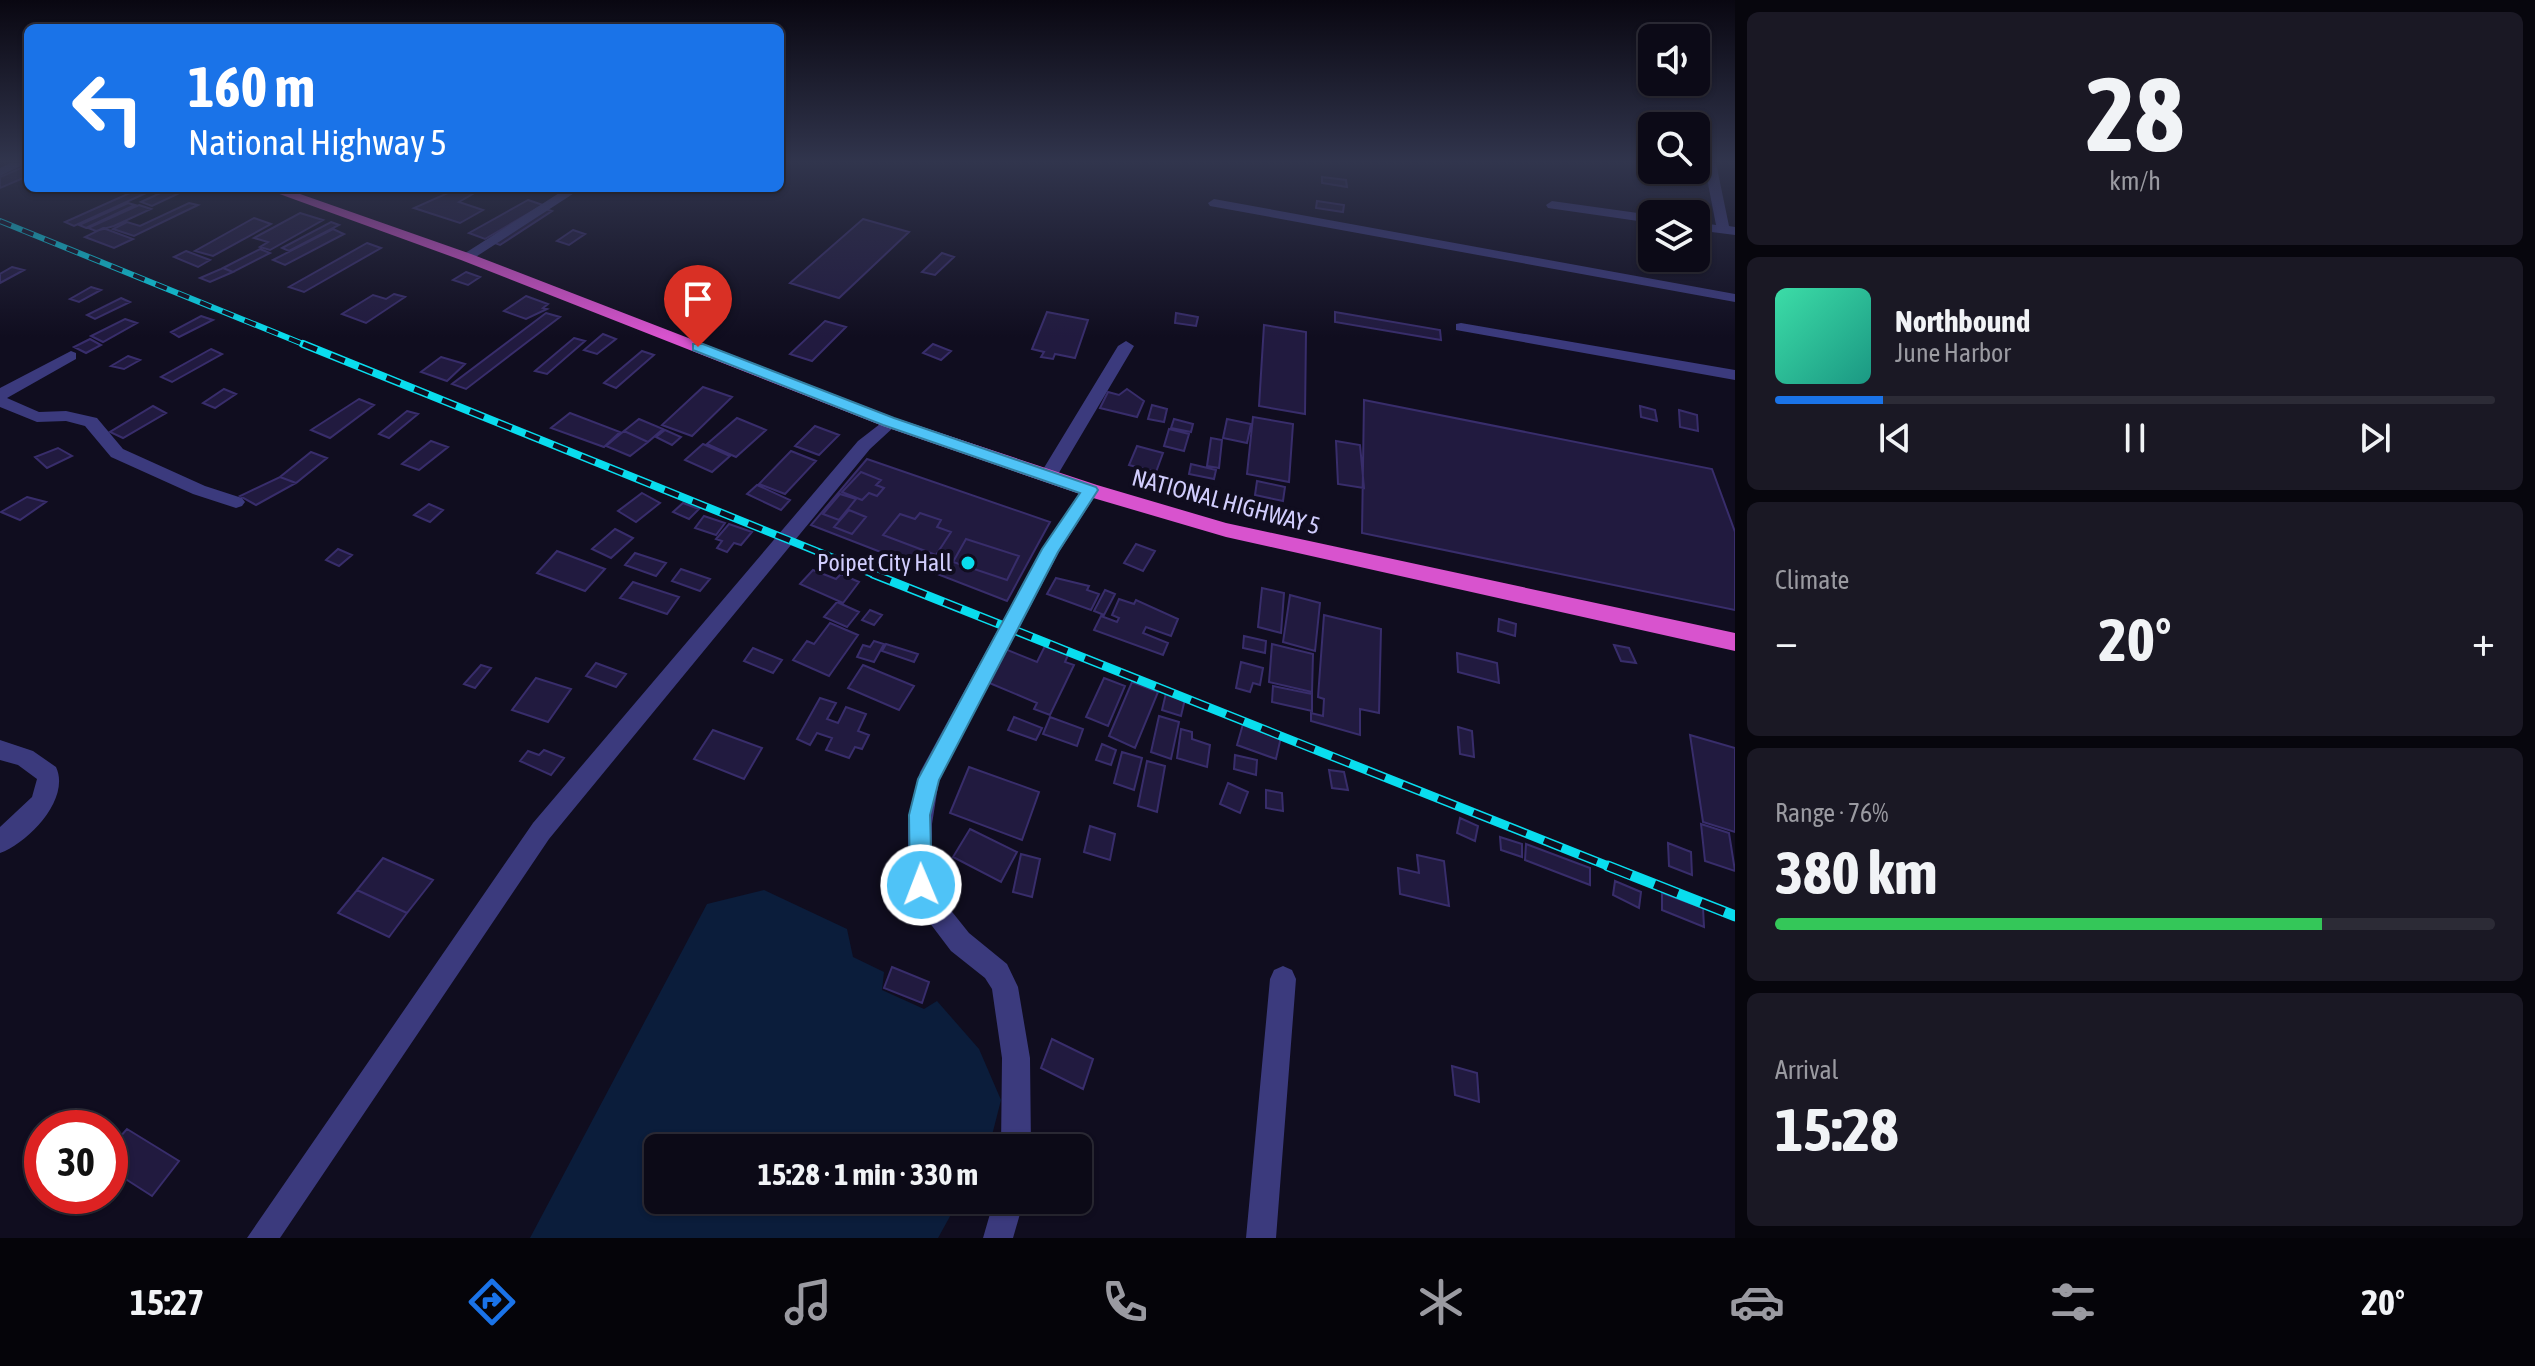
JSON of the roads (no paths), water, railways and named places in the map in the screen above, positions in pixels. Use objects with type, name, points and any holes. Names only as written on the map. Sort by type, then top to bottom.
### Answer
[{"type":"highway","name":"NATIONAL HIGHWAY 5","points":[[363,221],[466,257],[889,422],[1090,490],[1226,530],[1735,642]]},
{"type":"street","points":[[466,257],[524,221]]},
{"type":"street","points":[[1311,221],[1735,298]]},
{"type":"street","points":[[1461,327],[1735,375]]},
{"type":"street","points":[[1048,476],[1126,346]]},
{"type":"street","points":[[0,398],[71,356]]},
{"type":"street","points":[[0,398],[37,417],[66,416],[91,422],[117,453],[199,490],[236,502]]},
{"type":"street","points":[[262,1238],[541,831],[864,445],[889,422]]},
{"type":"street","points":[[1018,1134],[1015,1058],[999,974],[936,916],[921,885],[919,815],[928,779],[1051,549],[1090,490]]},
{"type":"street","points":[[0,750],[25,758],[48,774],[49,786],[32,815],[0,842]]},
{"type":"street","points":[[1261,1238],[1283,979]]},
{"type":"street","points":[[998,1238],[1005,1214]]},
{"type":"water","points":[[764,890],[847,929],[853,957],[884,972],[882,990],[924,1009],[937,1001],[979,1049],[1001,1100],[992,1134],[644,1134],[644,1214],[951,1214],[938,1238],[530,1238],[707,904]]},
{"type":"railway","points":[[0,221],[308,346]]},
{"type":"railway","points":[[303,344],[876,575]]},
{"type":"railway","points":[[876,575],[1613,868]]},
{"type":"railway","points":[[1608,866],[1735,916]]},
{"type":"place","name":"Poipet City Hall","points":[[968,563]]}]
